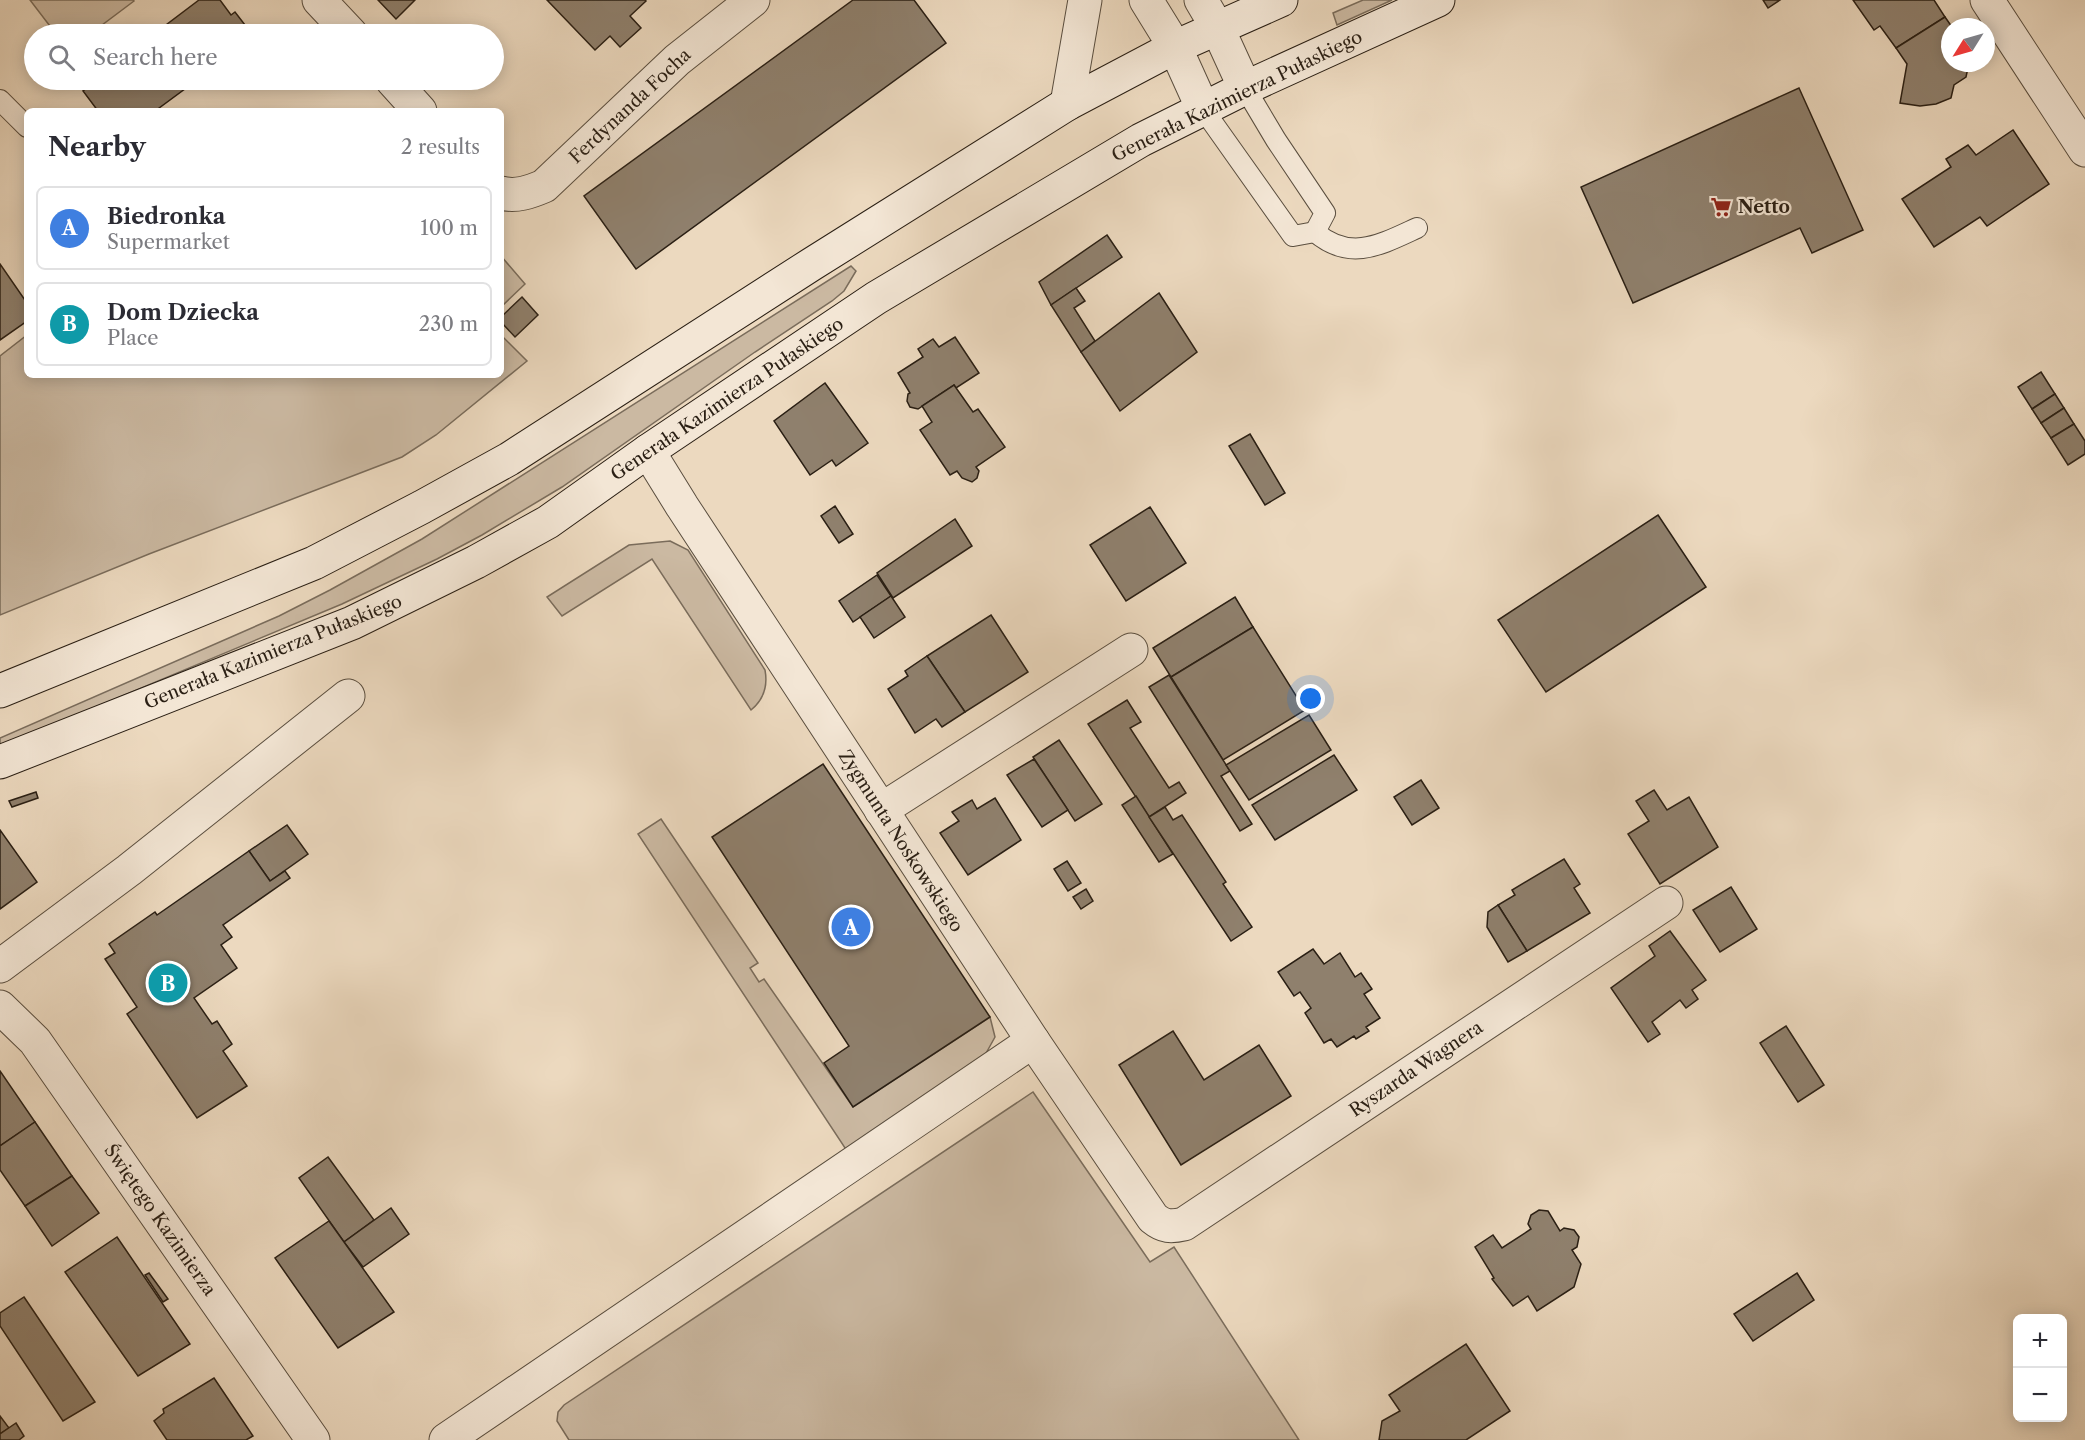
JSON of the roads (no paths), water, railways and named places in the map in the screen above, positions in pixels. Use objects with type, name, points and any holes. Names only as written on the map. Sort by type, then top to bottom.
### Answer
[{"type":"street","points":[[319,0],[342,24]]},
{"type":"street","name":"Ferdynanda Focha","points":[[504,194],[530,192],[544,186],[678,60],[753,0]]},
{"type":"street","points":[[1067,104],[1085,0]]},
{"type":"street","points":[[1146,0],[1175,48],[1203,109]]},
{"type":"street","points":[[1201,0],[1218,28],[1245,88]]},
{"type":"street","points":[[0,691],[314,563],[422,507],[508,459],[1067,104],[1175,48],[1281,0]]},
{"type":"street","name":"Generała Kazimierza Pułaskiego","points":[[0,762],[352,623],[476,562],[548,522],[876,298],[1141,140],[1245,88],[1438,0]]},
{"type":"street","points":[[1987,0],[2085,150]]},
{"type":"street","points":[[401,90],[417,108]]},
{"type":"street","name":"Zygmunta Noskowskiego","points":[[648,452],[1033,1041],[1153,1218],[1162,1225]]},
{"type":"street","points":[[881,810],[1131,650]]},
{"type":"street","points":[[0,966],[129,870],[348,696]]},
{"type":"street","name":"Ryszarda Wagnera","points":[[1162,1225],[1172,1227],[1185,1224],[1666,903]]},
{"type":"street","name":"Świętego Kazimierza","points":[[0,1007],[35,1041],[313,1440]]},
{"type":"street","points":[[446,1440],[1033,1041]]},
{"type":"lane","points":[[1203,109],[1293,236],[1315,232],[1326,213],[1276,140],[1245,88]]},
{"type":"lane","points":[[0,100],[24,125]]},
{"type":"lane","points":[[1315,232],[1327,243],[1349,249],[1371,248],[1417,228]]},
{"type":"place","name":"Netto","points":[[1721,207]]},
{"type":"place","name":"Biedronka","points":[[851,927]]},
{"type":"place","name":"Dom Dziecka","points":[[168,983]]}]
